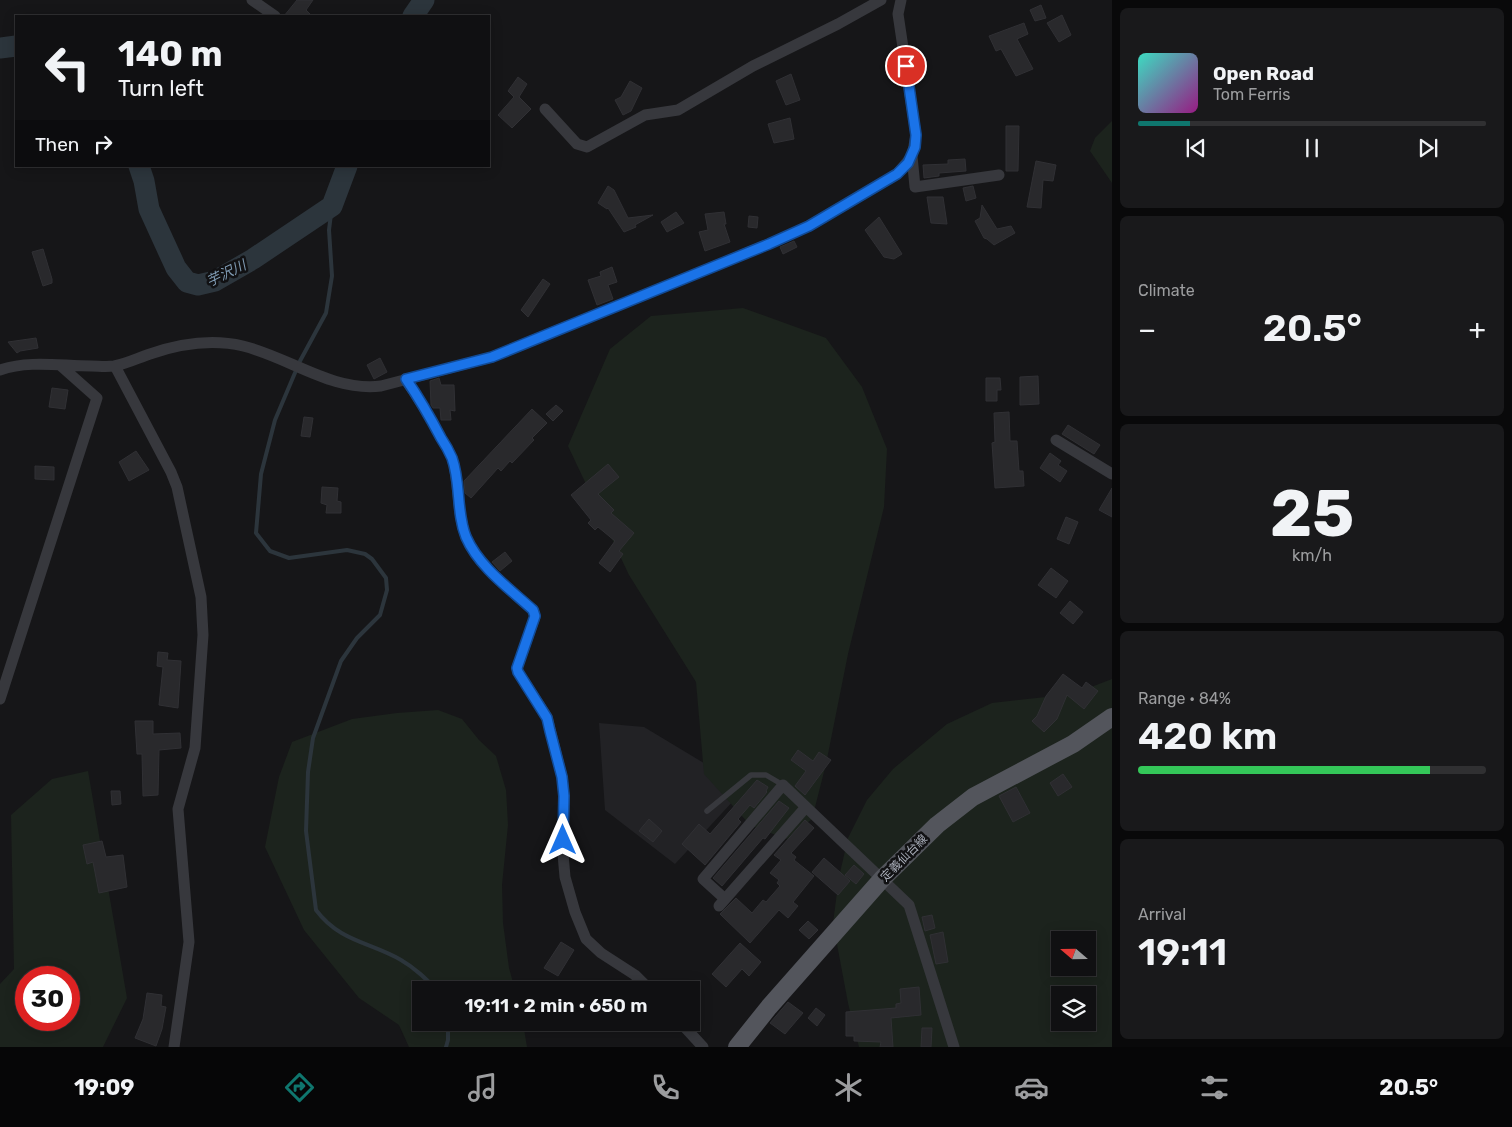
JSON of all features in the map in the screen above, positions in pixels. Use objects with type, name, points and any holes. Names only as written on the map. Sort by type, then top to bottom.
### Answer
[{"type":"main road","name":"定義仙台線","points":[[736,1047],[768,1007],[882,879],[937,825],[973,797],[1073,744],[1112,717]]},
{"type":"street","points":[[252,0],[274,15]]},
{"type":"street","points":[[545,109],[577,144],[587,147],[645,115],[678,110],[752,66],[838,24],[881,0]]},
{"type":"street","points":[[901,0],[898,14],[916,135],[912,156],[915,187],[999,176]]},
{"type":"street","points":[[0,370],[34,364],[115,366],[168,349],[207,342],[242,346],[311,373],[348,384],[370,387],[406,379],[492,357],[769,244],[809,226],[897,174],[912,156]]},
{"type":"street","points":[[0,699],[97,398],[61,366]]},
{"type":"street","points":[[115,366],[171,472],[177,487],[201,598],[202,634],[195,748],[178,808],[189,942],[174,1047]]},
{"type":"street","points":[[406,379],[424,406],[452,457],[459,507],[466,537],[497,578],[533,610],[535,616],[517,668],[547,718],[562,777],[564,796],[563,854],[566,878],[575,912],[586,939],[601,953],[641,981]]},
{"type":"street","points":[[1056,440],[1112,474]]},
{"type":"street","points":[[806,807],[722,903],[703,879],[783,785],[909,905],[954,1047]]},
{"type":"street","points":[[688,1031],[703,1047]]},
{"type":"lane","points":[[707,811],[751,775],[766,775],[783,785]]},
{"type":"shaded area","points":[[1112,121],[1112,183],[1090,151],[1095,138]]},
{"type":"shaded area","points":[[743,308],[826,338],[862,387],[887,449],[884,507],[848,654],[826,764],[812,819],[787,839],[751,826],[704,774],[696,682],[629,575],[568,446],[610,349],[651,316]]},
{"type":"shaded area","points":[[1112,679],[1112,1047],[859,1047],[848,1003],[833,923],[839,877],[848,838],[867,800],[893,769],[947,724],[992,703],[1073,694]]},
{"type":"shaded area","points":[[438,710],[462,719],[479,740],[496,756],[506,790],[508,825],[502,885],[503,923],[513,981],[412,981],[412,1031],[524,1031],[527,1047],[409,1047],[399,1025],[359,998],[304,930],[265,847],[279,777],[292,742],[352,719]]},
{"type":"shaded area","points":[[599,723],[644,727],[732,780],[757,775],[675,864],[605,810]]},
{"type":"shaded area","points":[[88,771],[127,998],[103,1047],[0,1047],[0,984],[14,969],[11,815],[52,779]]},
{"type":"building","points":[[297,0],[313,0],[306,10],[311,15],[285,15]]},
{"type":"building","points":[[1041,5],[1046,18],[1035,21],[1030,10]]},
{"type":"building","points":[[1062,15],[1071,35],[1059,42],[1047,23]]},
{"type":"building","points":[[1024,23],[1028,34],[1017,39],[1033,69],[1016,76],[1001,49],[996,51],[989,36]]},
{"type":"building","points":[[791,74],[800,100],[786,105],[776,81]]},
{"type":"building","points":[[518,77],[527,84],[519,97],[531,109],[512,128],[498,115],[514,97],[508,91]]},
{"type":"building","points":[[630,81],[642,88],[631,111],[623,115],[615,100],[621,97]]},
{"type":"building","points":[[790,118],[794,139],[774,143],[768,124]]},
{"type":"building","points":[[1006,126],[1019,126],[1018,171],[1006,171]]},
{"type":"building","points":[[965,159],[966,171],[939,173],[939,176],[924,178],[923,165],[948,164],[948,160]]},
{"type":"building","points":[[1036,161],[1056,165],[1053,181],[1043,180],[1041,208],[1027,207]]},
{"type":"building","points":[[608,186],[614,190],[628,218],[653,215],[635,225],[636,227],[624,232],[608,208],[598,203]]},
{"type":"building","points":[[973,186],[976,198],[966,201],[963,188]]},
{"type":"building","points":[[927,197],[943,197],[947,224],[931,223]]},
{"type":"building","points":[[982,205],[997,229],[1011,226],[1015,233],[994,245],[984,238],[975,221],[980,218]]},
{"type":"building","points":[[676,212],[684,223],[667,232],[661,222]]},
{"type":"building","points":[[724,212],[726,224],[724,224],[730,242],[705,251],[699,232],[708,230],[705,214]]},
{"type":"building","points":[[749,216],[758,217],[757,228],[748,227]]},
{"type":"building","points":[[879,217],[902,254],[894,259],[884,257],[865,230]]},
{"type":"building","points":[[794,241],[797,247],[783,254],[780,247]]},
{"type":"building","points":[[43,249],[52,283],[43,286],[32,252]]},
{"type":"building","points":[[612,267],[617,282],[608,285],[613,299],[597,305],[588,280],[601,276],[600,272]]},
{"type":"building","points":[[543,279],[550,284],[528,317],[521,310]]},
{"type":"building","points":[[36,338],[38,348],[17,353],[8,342]]},
{"type":"building","points":[[380,358],[387,372],[374,379],[367,365]]},
{"type":"building","points":[[1038,376],[1039,404],[1020,405],[1020,377]]},
{"type":"building","points":[[439,378],[441,385],[454,385],[455,411],[450,410],[451,420],[441,420],[440,408],[433,408],[431,405],[430,381]]},
{"type":"building","points":[[986,378],[1000,378],[1001,390],[997,390],[997,401],[986,401]]},
{"type":"building","points":[[52,388],[68,390],[65,409],[49,407]]},
{"type":"building","points":[[556,405],[563,411],[553,421],[546,414]]},
{"type":"building","points":[[532,409],[547,423],[512,463],[510,461],[501,471],[498,468],[471,498],[465,493],[464,481]]},
{"type":"building","points":[[1009,412],[1010,441],[1017,441],[1019,471],[1023,471],[1024,486],[995,488],[992,443],[995,442],[994,413]]},
{"type":"building","points":[[304,417],[313,418],[310,437],[301,436]]},
{"type":"building","points":[[1068,425],[1100,445],[1094,454],[1062,434]]},
{"type":"building","points":[[136,451],[149,470],[129,481],[119,462]]},
{"type":"building","points":[[1050,453],[1061,461],[1058,465],[1067,471],[1060,482],[1040,468]]},
{"type":"building","points":[[608,464],[619,477],[598,494],[614,510],[611,513],[634,533],[619,551],[623,554],[610,572],[599,563],[615,541],[598,527],[595,530],[588,523],[591,520],[571,495]]},
{"type":"building","points":[[35,466],[54,467],[54,480],[35,479]]},
{"type":"building","points":[[322,487],[338,488],[337,501],[341,502],[341,513],[326,513],[327,505],[321,503]]},
{"type":"building","points":[[1112,488],[1112,517],[1099,510]]},
{"type":"building","points":[[1066,517],[1078,522],[1069,544],[1057,539]]},
{"type":"building","points":[[505,552],[512,561],[500,571],[492,562]]},
{"type":"building","points":[[1051,568],[1068,581],[1056,598],[1038,585]]},
{"type":"building","points":[[1070,601],[1083,612],[1073,624],[1060,613]]},
{"type":"building","points":[[158,652],[168,653],[167,660],[181,661],[178,708],[159,705],[163,667],[157,666]]},
{"type":"building","points":[[1063,674],[1082,688],[1086,682],[1098,691],[1084,709],[1067,695],[1057,719],[1044,732],[1032,721],[1037,716],[1046,696]]},
{"type":"building","points":[[135,721],[153,721],[153,734],[180,733],[181,748],[159,750],[158,795],[143,796],[142,754],[137,754]]},
{"type":"building","points":[[798,750],[813,761],[819,752],[831,760],[805,795],[795,786],[806,771],[791,760]]},
{"type":"building","points":[[1063,774],[1072,787],[1058,796],[1050,783]]},
{"type":"building","points":[[757,780],[768,787],[767,792],[754,808],[750,805],[738,819],[741,822],[705,865],[682,844],[699,824],[710,834]]},
{"type":"building","points":[[1016,787],[1030,813],[1013,822],[999,796]]},
{"type":"building","points":[[111,791],[120,791],[121,804],[112,805]]},
{"type":"building","points":[[779,801],[789,808],[765,839],[763,838],[722,886],[713,878]]},
{"type":"building","points":[[649,819],[662,831],[653,842],[639,831]]},
{"type":"building","points":[[805,820],[814,828],[791,853],[796,857],[794,860],[814,876],[793,902],[798,906],[788,918],[779,910],[750,943],[720,914],[736,898],[752,913],[763,900],[766,902],[780,886],[777,883],[779,880],[770,873],[781,860],[774,855]]},
{"type":"building","points":[[102,841],[106,857],[123,855],[127,887],[99,893],[93,862],[87,864],[83,845]]},
{"type":"building","points":[[824,858],[850,881],[838,895],[812,872]]},
{"type":"building","points":[[854,865],[864,874],[856,884],[845,875]]},
{"type":"building","points":[[932,915],[935,928],[925,931],[922,917]]},
{"type":"building","points":[[808,921],[818,930],[809,939],[799,930]]},
{"type":"building","points":[[943,932],[948,962],[936,964],[930,935]]},
{"type":"building","points":[[561,942],[574,950],[558,976],[544,968]]},
{"type":"building","points":[[740,943],[761,962],[749,976],[742,969],[726,987],[712,974]]},
{"type":"building","points":[[919,987],[921,1015],[891,1018],[893,1047],[880,1047],[881,1042],[854,1041],[854,1036],[846,1036],[846,1012],[896,1008],[896,1004],[901,1003],[900,989]]},
{"type":"building","points":[[147,993],[162,995],[161,1006],[166,1007],[162,1029],[156,1046],[135,1038],[143,1019]]},
{"type":"building","points":[[788,1002],[803,1013],[785,1034],[770,1023]]},
{"type":"building","points":[[816,1008],[825,1015],[817,1026],[808,1018]]},
{"type":"building","points":[[922,1028],[932,1028],[931,1047],[921,1047]]},
{"type":"waterway","name":"芋沢川","points":[[414,15],[424,0]]},
{"type":"waterway","name":"芋沢川","points":[[0,48],[15,46]]},
{"type":"waterway","name":"芋沢川","points":[[139,167],[149,209],[176,268],[187,282],[198,285],[215,281],[253,259],[332,206],[347,167]]},
{"type":"waterway","points":[[332,206],[329,230],[332,276],[326,313],[300,361],[275,420],[261,474],[256,533],[270,551],[289,558],[347,550],[365,554],[372,559],[386,578],[387,590],[380,615],[357,638],[341,661],[313,738],[308,772],[306,831],[316,910],[335,929],[406,963],[427,981]]},
{"type":"waterway","points":[[446,1047],[448,1031]]},
{"type":"route","points":[[563,840],[564,796],[562,777],[547,718],[517,668],[535,616],[533,610],[497,578],[466,537],[459,507],[452,457],[424,406],[406,379],[492,357],[769,244],[809,226],[897,174],[908,163],[915,147],[916,135],[906,66]]}]
